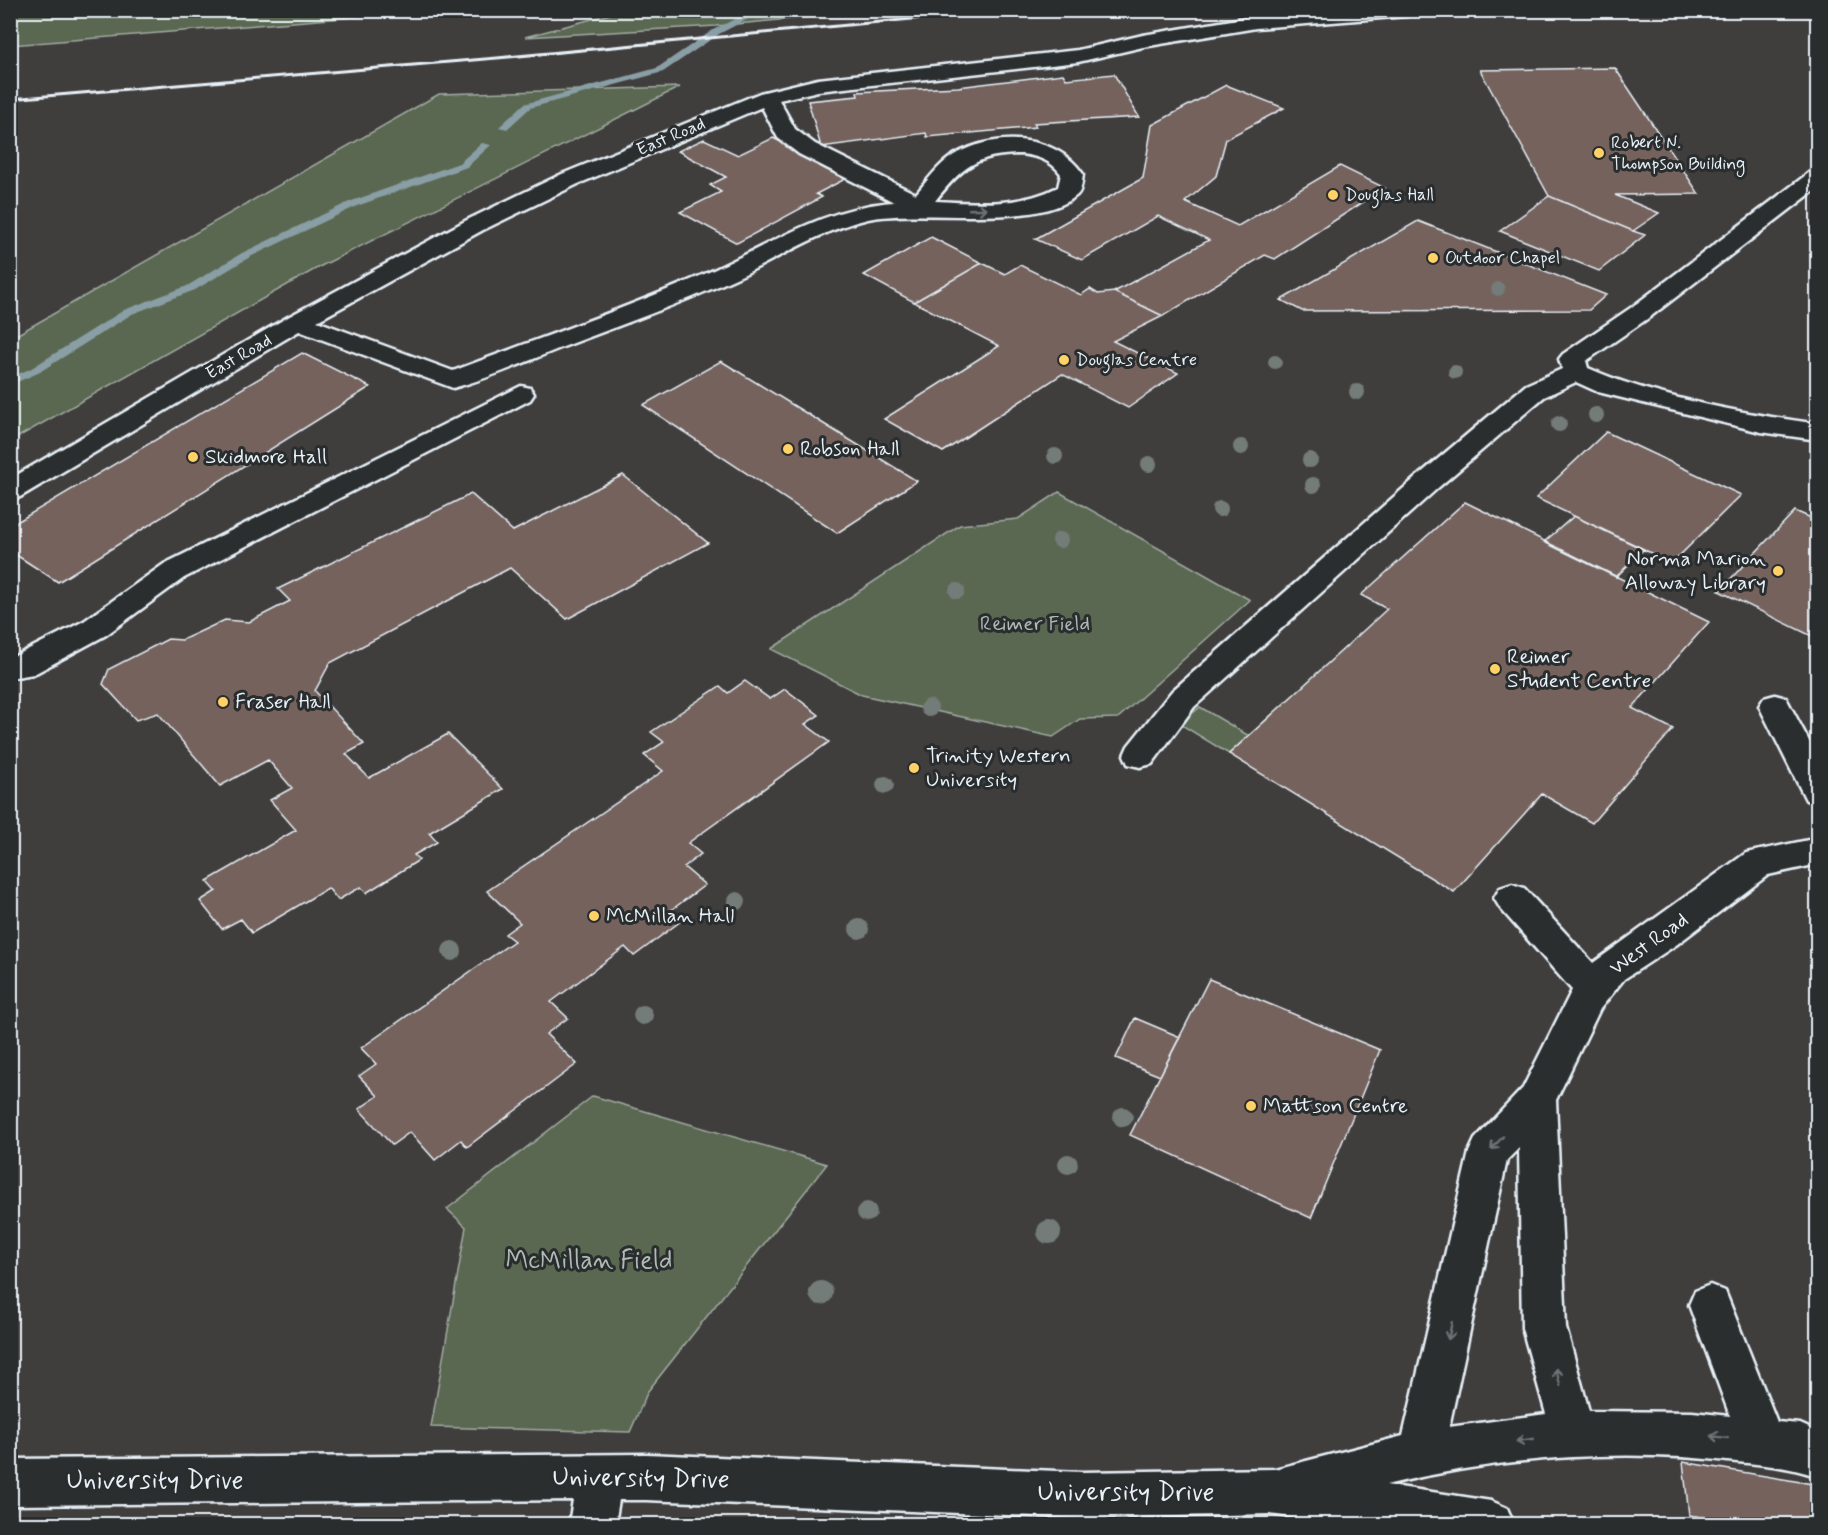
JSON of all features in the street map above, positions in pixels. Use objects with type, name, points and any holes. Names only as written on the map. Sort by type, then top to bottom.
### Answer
[{"type":"street","name":"East Road","points":[[10,490],[396,266],[547,190],[767,97],[818,86],[1078,56],[1143,41],[1256,22],[1407,10]]},
{"type":"street","points":[[1256,22],[1296,37]]},
{"type":"street","points":[[767,97],[786,133],[807,149],[919,205]]},
{"type":"street","points":[[297,322],[453,380],[708,281],[838,220],[884,209],[919,205],[971,210],[1039,203],[1058,198],[1069,191],[1072,174],[1063,160],[1043,151],[1013,148],[982,152],[968,156],[951,169],[919,205]]},
{"type":"street","points":[[1576,372],[1572,359],[1641,312],[1818,177]]},
{"type":"street","points":[[1140,755],[1183,699],[1430,480],[1535,391],[1576,372],[1608,386],[1761,424],[1818,432]]},
{"type":"street","points":[[10,667],[23,666],[95,628],[174,571],[521,394]]},
{"type":"street","points":[[1775,706],[1818,791]]},
{"type":"street","name":"West Road","points":[[1421,1454],[1489,1152],[1537,1100],[1586,999],[1611,968],[1663,935],[1758,863],[1818,851]]},
{"type":"street","points":[[1512,898],[1594,989]]},
{"type":"street","name":"West Road","points":[[1537,1100],[1544,1328],[1573,1433]]},
{"type":"street","points":[[1710,1305],[1763,1443]]},
{"type":"street","name":"University Drive","points":[[1270,1491],[1421,1454],[1573,1433],[1692,1434],[1800,1447],[1818,1455]]},
{"type":"street","points":[[592,1524],[600,1477]]},
{"type":"street","name":"University Drive","points":[[10,1482],[658,1477],[1082,1496],[1270,1491],[1491,1524]]},
{"type":"shaded area","name":"Trinity Western University","points":[[11,11],[1817,11],[1817,1524],[11,1524]]},
{"type":"green space","points":[[11,10],[429,10],[429,11],[11,45]]},
{"type":"green space","points":[[622,11],[876,11],[716,26],[525,37]]},
{"type":"green space","points":[[680,87],[319,267],[11,441],[11,338],[439,94]]},
{"type":"green space","name":"Reimer Field","points":[[1059,492],[1250,600],[1118,718],[1080,719],[1053,737],[862,695],[771,649],[960,525],[1018,519]]},
{"type":"green space","points":[[1200,707],[1249,736],[1229,754],[1180,724]]},
{"type":"green space","name":"McMillan Field","points":[[593,1096],[827,1164],[648,1391],[630,1432],[431,1427],[466,1227],[447,1209]]},
{"type":"building","name":"Robert N. Thompson Building","points":[[1615,68],[1699,194],[1615,195],[1659,213],[1633,231],[1549,196],[1480,70]]},
{"type":"building","points":[[1063,74],[1066,79],[1114,74],[1139,117],[1034,123],[1036,127],[927,137],[926,133],[821,147],[808,101],[858,96],[857,92],[958,87]]},
{"type":"building","name":"Douglas Hall","points":[[1226,85],[1284,108],[1226,139],[1216,176],[1185,202],[1238,226],[1340,166],[1385,188],[1275,259],[1265,255],[1163,316],[1114,292],[1209,240],[1158,216],[1082,260],[1035,239],[1143,178],[1152,125]]},
{"type":"building","points":[[773,138],[851,176],[816,194],[822,197],[737,243],[680,212],[721,192],[710,185],[726,177],[678,151],[704,139],[738,155]]},
{"type":"building","points":[[1549,196],[1645,235],[1599,271],[1500,231]]},
{"type":"building","name":"Outdoor Chapel","points":[[1418,221],[1606,295],[1589,310],[1302,311],[1281,300]]},
{"type":"building","points":[[931,237],[982,263],[914,302],[864,275]]},
{"type":"building","name":"Douglas Centre","points":[[982,263],[1005,274],[1020,265],[1081,295],[1090,289],[1098,294],[1114,292],[1163,316],[1113,341],[1178,373],[1128,408],[1062,374],[943,452],[884,419],[999,346],[914,302]]},
{"type":"building","name":"Skidmore Hall","points":[[302,353],[370,387],[58,582],[10,551],[10,526]]},
{"type":"building","name":"Robson Hall","points":[[721,361],[917,481],[837,533],[643,405]]},
{"type":"building","points":[[1606,432],[1741,495],[1672,563],[1536,498]]},
{"type":"building","name":"Fraser Hall","points":[[623,475],[708,543],[567,619],[510,568],[330,663],[315,691],[364,744],[346,754],[369,778],[448,734],[503,789],[429,833],[437,842],[414,855],[419,860],[366,893],[361,887],[338,900],[328,888],[252,933],[241,919],[222,929],[200,901],[216,891],[207,881],[296,830],[270,800],[292,788],[268,760],[220,786],[158,713],[136,720],[103,684],[109,669],[168,639],[182,640],[225,620],[249,622],[290,601],[278,589],[471,494],[513,531]]},
{"type":"building","name":"Reimer Student Centre","points":[[1465,502],[1709,622],[1632,708],[1673,729],[1592,823],[1542,794],[1454,892],[1229,754],[1387,609],[1361,595]]},
{"type":"building","name":"Norma Marion Alloway Library","points":[[1795,511],[1818,521],[1818,639],[1719,591]]},
{"type":"building","points":[[1574,516],[1644,549],[1616,577],[1544,542]]},
{"type":"building","name":"McMillan Hall","points":[[745,681],[770,699],[785,689],[819,715],[805,724],[829,742],[688,843],[701,854],[684,867],[705,885],[670,911],[681,921],[634,956],[625,947],[551,1002],[568,1018],[546,1034],[577,1064],[467,1147],[461,1140],[435,1160],[410,1132],[392,1145],[359,1109],[378,1096],[359,1076],[376,1064],[361,1048],[514,941],[505,934],[520,923],[487,891],[663,771],[644,755],[664,742],[651,732],[720,686],[728,693]]},
{"type":"building","name":"Mattson Centre","points":[[1209,979],[1380,1050],[1311,1218],[1130,1135]]},
{"type":"building","points":[[1135,1018],[1180,1037],[1160,1076],[1116,1058]]},
{"type":"building","points":[[1683,1462],[1818,1485],[1818,1524],[1745,1524],[1689,1515]]},
{"type":"waterway","points":[[504,127],[527,106],[660,70],[716,32],[761,10]]},
{"type":"waterway","points":[[10,382],[34,371],[128,312],[191,288],[246,255],[353,204],[463,165],[486,145]]},
{"type":"railway","points":[[10,99],[497,58],[1008,10]]},
{"type":"place","name":"Robert N. Thompson Building","points":[[1599,153]]},
{"type":"place","name":"Douglas Hall","points":[[1333,195]]},
{"type":"place","name":"Outdoor Chapel","points":[[1433,258]]},
{"type":"place","name":"Douglas Centre","points":[[1064,360]]},
{"type":"place","name":"Robson Hall","points":[[788,449]]},
{"type":"place","name":"Skidmore Hall","points":[[193,457]]},
{"type":"place","name":"Norma Marion Alloway Library","points":[[1778,571]]},
{"type":"place","name":"Reimer Student Centre","points":[[1495,669]]},
{"type":"place","name":"Fraser Hall","points":[[223,702]]},
{"type":"place","name":"Trinity Western University","points":[[914,768]]},
{"type":"place","name":"McMillan Hall","points":[[594,916]]},
{"type":"place","name":"Mattson Centre","points":[[1251,1106]]}]
